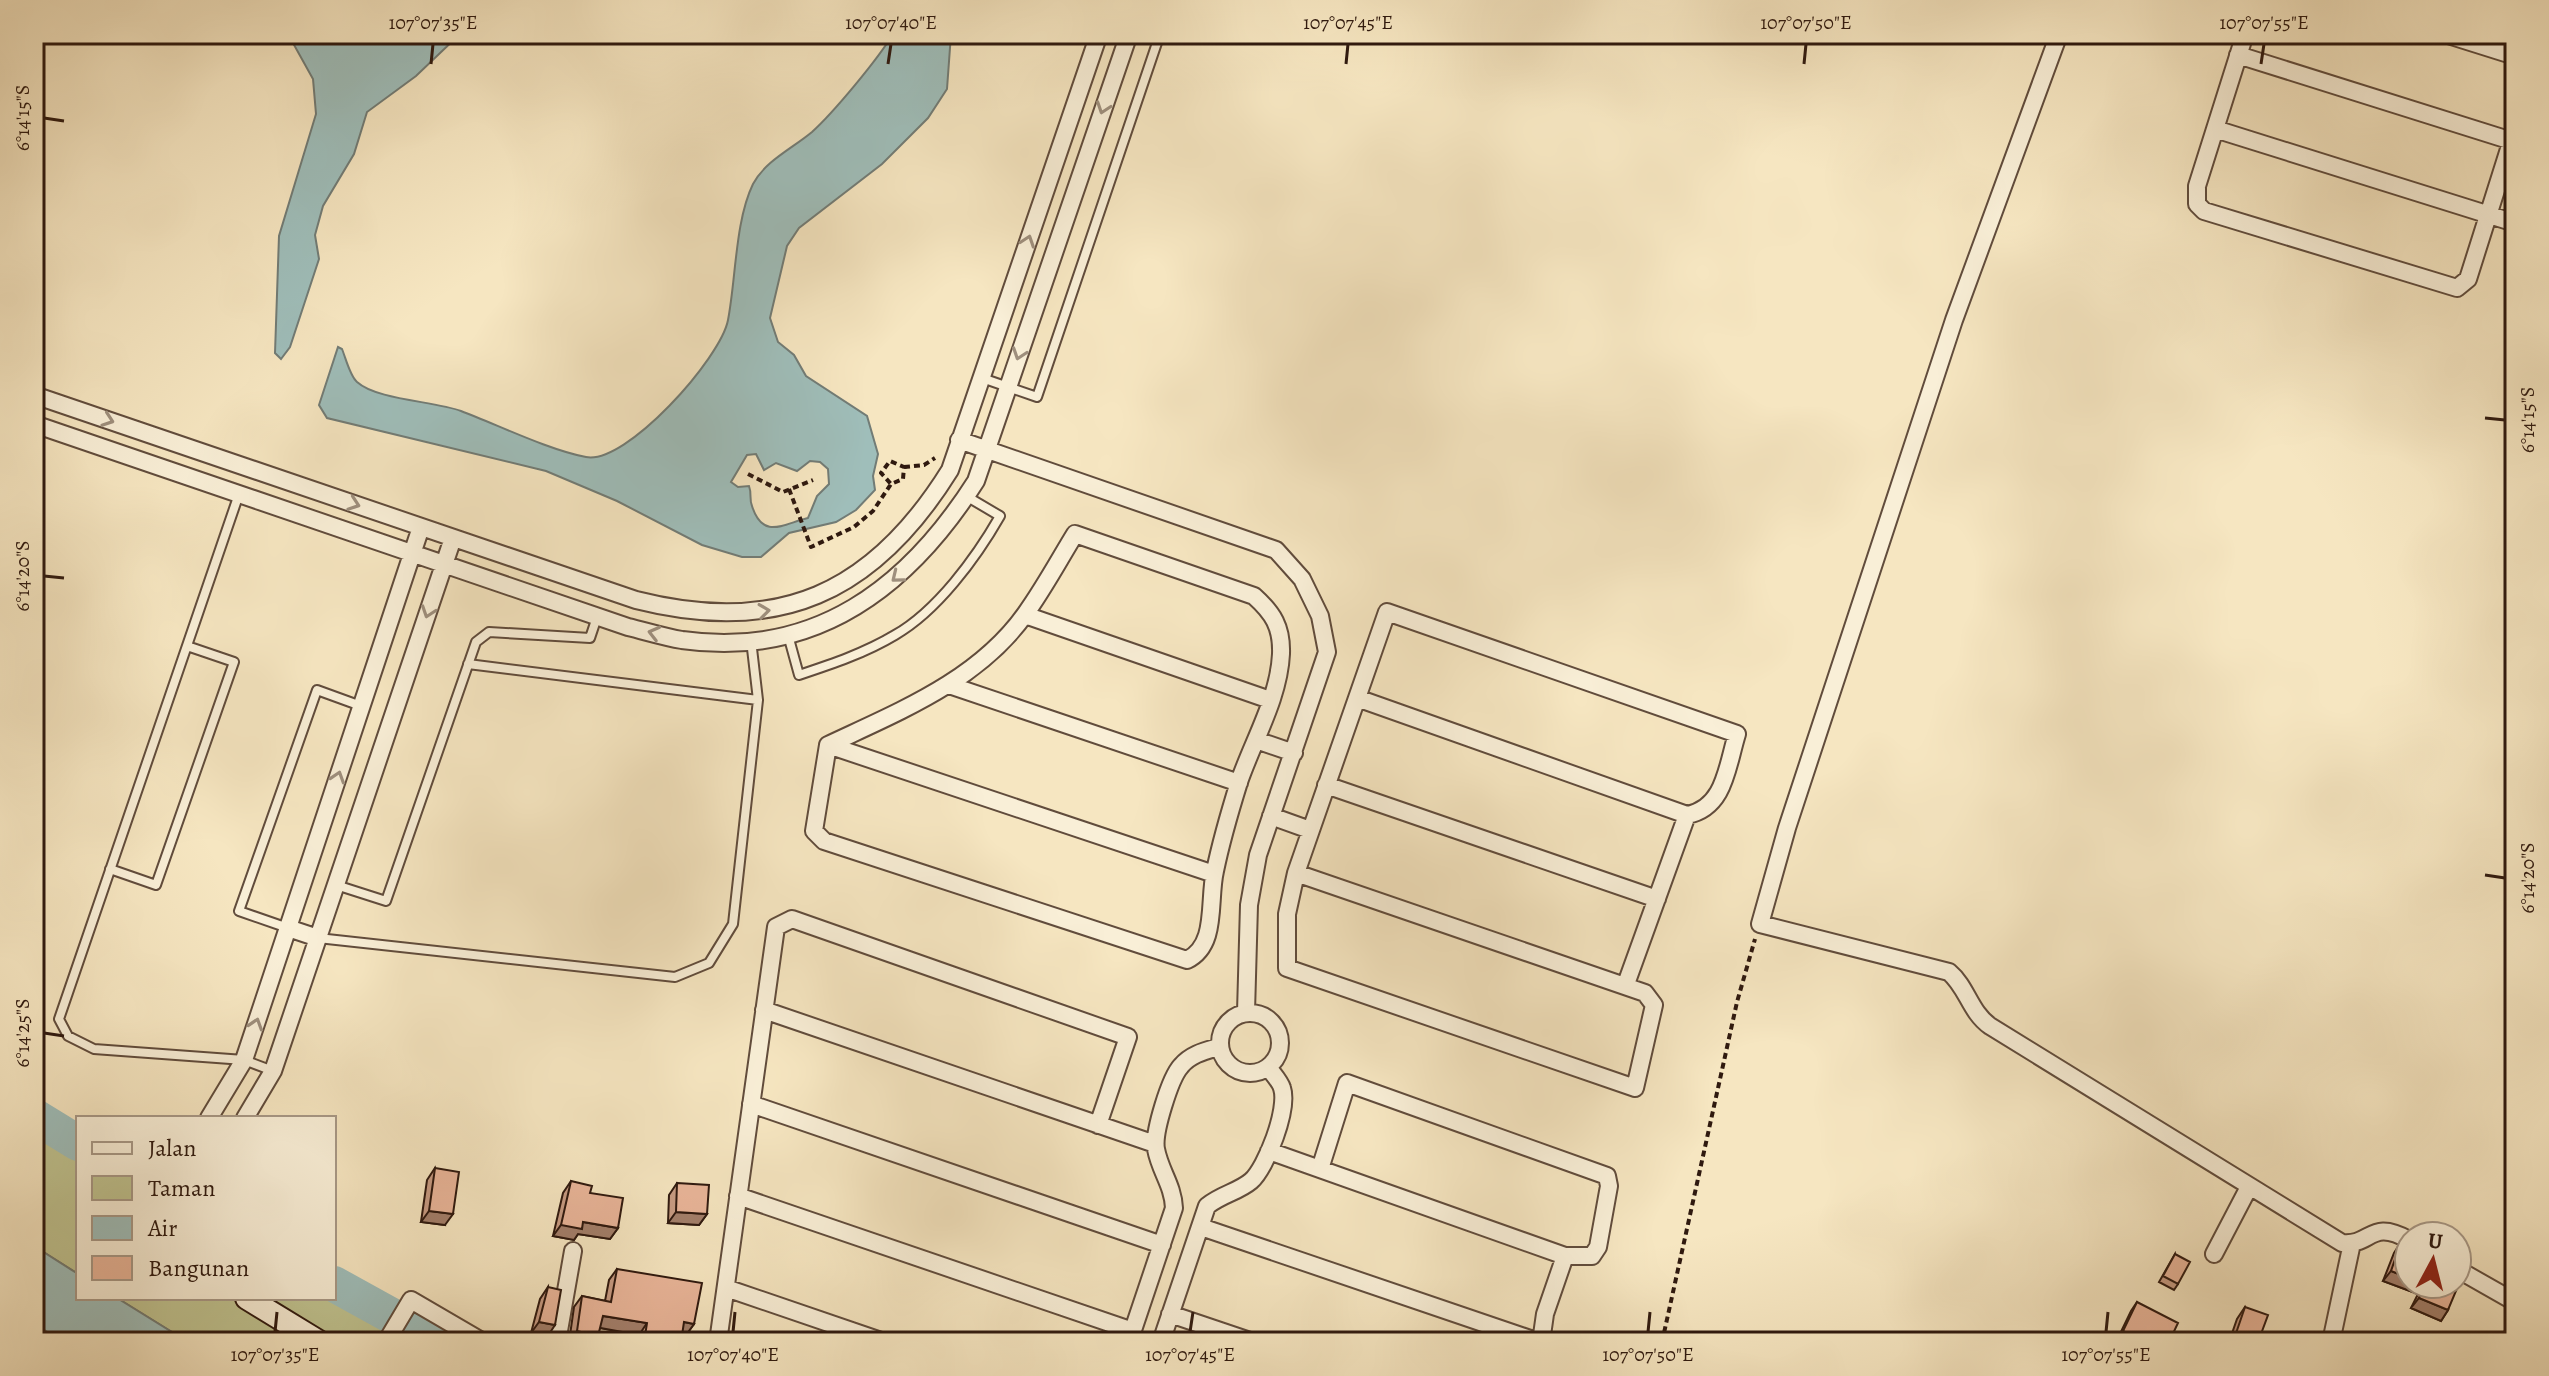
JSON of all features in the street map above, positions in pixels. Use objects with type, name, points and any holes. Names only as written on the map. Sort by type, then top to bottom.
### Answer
[{"type":"main road","points":[[250,1300],[319,1342]]},
{"type":"street","points":[[34,395],[636,600],[685,613],[733,615],[781,609],[827,592],[896,543],[926,509],[942,483],[1099,34]]},
{"type":"street","points":[[34,424],[444,565],[597,616],[681,640],[751,640],[788,635],[839,616],[880,591],[915,563],[948,525],[976,481],[1129,34]]},
{"type":"street","points":[[2059,34],[1954,320],[1792,813],[1760,924],[1949,972],[1959,980],[1982,1021],[2342,1243],[2352,1243],[2377,1231],[2393,1232]]},
{"type":"street","points":[[2238,55],[2514,137],[2468,279],[2457,288],[2204,211],[2195,196],[2215,129],[2238,55],[2245,34]]},
{"type":"street","points":[[2445,34],[2515,56]]},
{"type":"street","points":[[2215,129],[2515,223]]},
{"type":"street","points":[[959,440],[1276,550],[1302,579],[1320,616],[1327,652],[1258,855],[1249,905],[1246,1012]]},
{"type":"street","points":[[210,1116],[244,1060],[421,527]]},
{"type":"street","points":[[1075,534],[1254,596],[1273,613],[1281,633],[1281,656],[1270,700],[1239,783],[1214,874],[1207,939],[1199,954],[1187,960],[824,841],[814,831],[828,745],[949,685],[994,649],[1025,615],[1075,534]]},
{"type":"street","points":[[246,1116],[273,1071],[453,538]]},
{"type":"street","points":[[1296,873],[1645,993],[1654,1005],[1635,1088],[1287,968],[1287,914],[1296,873],[1310,830],[1387,612],[1737,734],[1719,796],[1704,812],[1687,815],[1357,698]]},
{"type":"street","points":[[1025,615],[1270,700]]},
{"type":"street","points":[[949,685],[1239,783]]},
{"type":"street","points":[[1256,740],[1294,753]]},
{"type":"street","points":[[828,745],[1214,874]]},
{"type":"street","points":[[1326,785],[1657,899]]},
{"type":"street","points":[[1626,984],[1687,815]]},
{"type":"street","points":[[1271,816],[1310,830]]},
{"type":"street","points":[[718,1342],[776,927],[792,919],[1128,1037],[1098,1125]]},
{"type":"street","points":[[288,928],[318,938]]},
{"type":"street","points":[[764,1010],[1155,1144]]},
{"type":"street","points":[[1246,1012],[1262,1015],[1274,1025],[1280,1039],[1278,1055],[1268,1067],[1254,1073],[1238,1071],[1225,1061],[1219,1047],[1222,1031],[1231,1019],[1246,1012]]},
{"type":"street","points":[[738,1196],[1131,1337],[1174,1208],[1173,1189],[1159,1165],[1155,1144],[1157,1127],[1178,1068],[1193,1055],[1219,1047]]},
{"type":"street","points":[[1161,1342],[1207,1206],[1221,1194],[1247,1185],[1260,1172],[1269,1151],[1283,1108],[1282,1088],[1268,1067]]},
{"type":"street","points":[[1269,1151],[1565,1256],[1592,1256],[1598,1247],[1609,1186],[1607,1176],[1598,1170],[1347,1083],[1320,1169]]},
{"type":"street","points":[[751,1104],[1162,1245]]},
{"type":"street","points":[[2214,1254],[2249,1187]]},
{"type":"street","points":[[1201,1227],[1540,1342],[1545,1314],[1565,1256]]},
{"type":"street","points":[[2331,1342],[2352,1243]]},
{"type":"street","points":[[557,1342],[573,1251]]},
{"type":"street","points":[[2473,1278],[2515,1302]]},
{"type":"street","points":[[726,1288],[884,1342]]},
{"type":"street","points":[[387,1341],[411,1300],[483,1342]]},
{"type":"street","points":[[1170,1314],[1253,1342]]},
{"type":"lane","points":[[981,378],[1037,397],[1160,34]]},
{"type":"lane","points":[[239,494],[59,1019],[68,1036],[94,1049],[244,1060],[273,1071]]},
{"type":"lane","points":[[788,635],[799,675],[854,656],[898,634],[953,582],[981,550],[1000,516],[966,496]]},
{"type":"lane","points":[[336,885],[386,901],[476,642],[489,632],[590,638],[597,616]]},
{"type":"lane","points":[[318,938],[675,977],[709,963],[733,924],[758,700],[751,640]]},
{"type":"lane","points":[[110,869],[156,885],[234,662],[187,646]]},
{"type":"lane","points":[[468,664],[758,700]]},
{"type":"lane","points":[[288,928],[239,911],[317,690],[361,706]]},
{"type":"path","points":[[891,484],[881,473],[883,465],[890,461],[904,467],[924,465],[935,459],[943,435],[959,440]]},
{"type":"path","points":[[789,489],[811,547],[854,527],[873,511],[891,484],[903,479],[904,467]]},
{"type":"path","points":[[748,474],[783,492],[813,480]]},
{"type":"path","points":[[1662,1342],[1737,1002],[1760,924]]},
{"type":"green space","points":[[34,1112],[76,1137],[76,1273],[34,1246]]},
{"type":"green space","points":[[336,1291],[421,1342],[188,1342],[120,1300],[336,1300]]},
{"type":"water","points":[[288,34],[460,34],[416,76],[367,112],[354,154],[323,206],[315,235],[319,259],[290,347],[281,359],[275,353],[279,236],[316,114],[313,79]]},
{"type":"water","points":[[893,34],[951,34],[947,89],[928,118],[882,164],[799,228],[787,246],[770,318],[778,342],[794,355],[806,376],[867,416],[878,454],[873,476],[875,490],[856,510],[836,522],[789,533],[761,557],[742,557],[702,545],[617,501],[546,471],[327,418],[319,405],[338,347],[342,349],[357,382],[378,393],[461,411],[540,443],[586,457],[603,455],[624,444],[647,427],[691,382],[722,337],[731,304],[743,215],[758,176],[821,123]],"holes":[[[756,454],[764,470],[776,463],[797,471],[810,461],[820,462],[828,469],[829,484],[817,496],[808,518],[783,526],[768,526],[757,517],[749,486],[738,487],[731,482],[747,455]]]},
{"type":"water","points":[[34,1246],[76,1273],[76,1300],[120,1300],[188,1342],[65,1342],[34,1324]]},
{"type":"building","points":[[435,1168],[459,1172],[453,1214],[429,1211]]},
{"type":"building","points":[[571,1181],[592,1186],[590,1193],[623,1198],[618,1228],[583,1222],[582,1229],[561,1225]]},
{"type":"building","points":[[677,1183],[709,1185],[707,1214],[676,1212]]},
{"type":"building","points":[[2175,1254],[2190,1262],[2178,1284],[2163,1276]]},
{"type":"building","points":[[617,1269],[702,1283],[694,1324],[684,1322],[681,1342],[644,1342],[647,1323],[603,1316],[598,1336],[577,1331],[582,1296],[611,1302]]},
{"type":"building","points":[[548,1287],[561,1290],[555,1325],[539,1322]]},
{"type":"building","points":[[2424,1300],[2452,1300],[2448,1310]]},
{"type":"building","points":[[2137,1302],[2178,1323],[2169,1342],[2145,1342],[2123,1331]]},
{"type":"building","points":[[2245,1307],[2268,1315],[2258,1342],[2233,1342]]},
{"type":"building","points":[[2509,1325],[2515,1328],[2515,1342],[2501,1342]]},
{"type":"waterway","points":[[34,1116],[76,1142]]},
{"type":"waterway","points":[[336,1285],[439,1342]]}]
